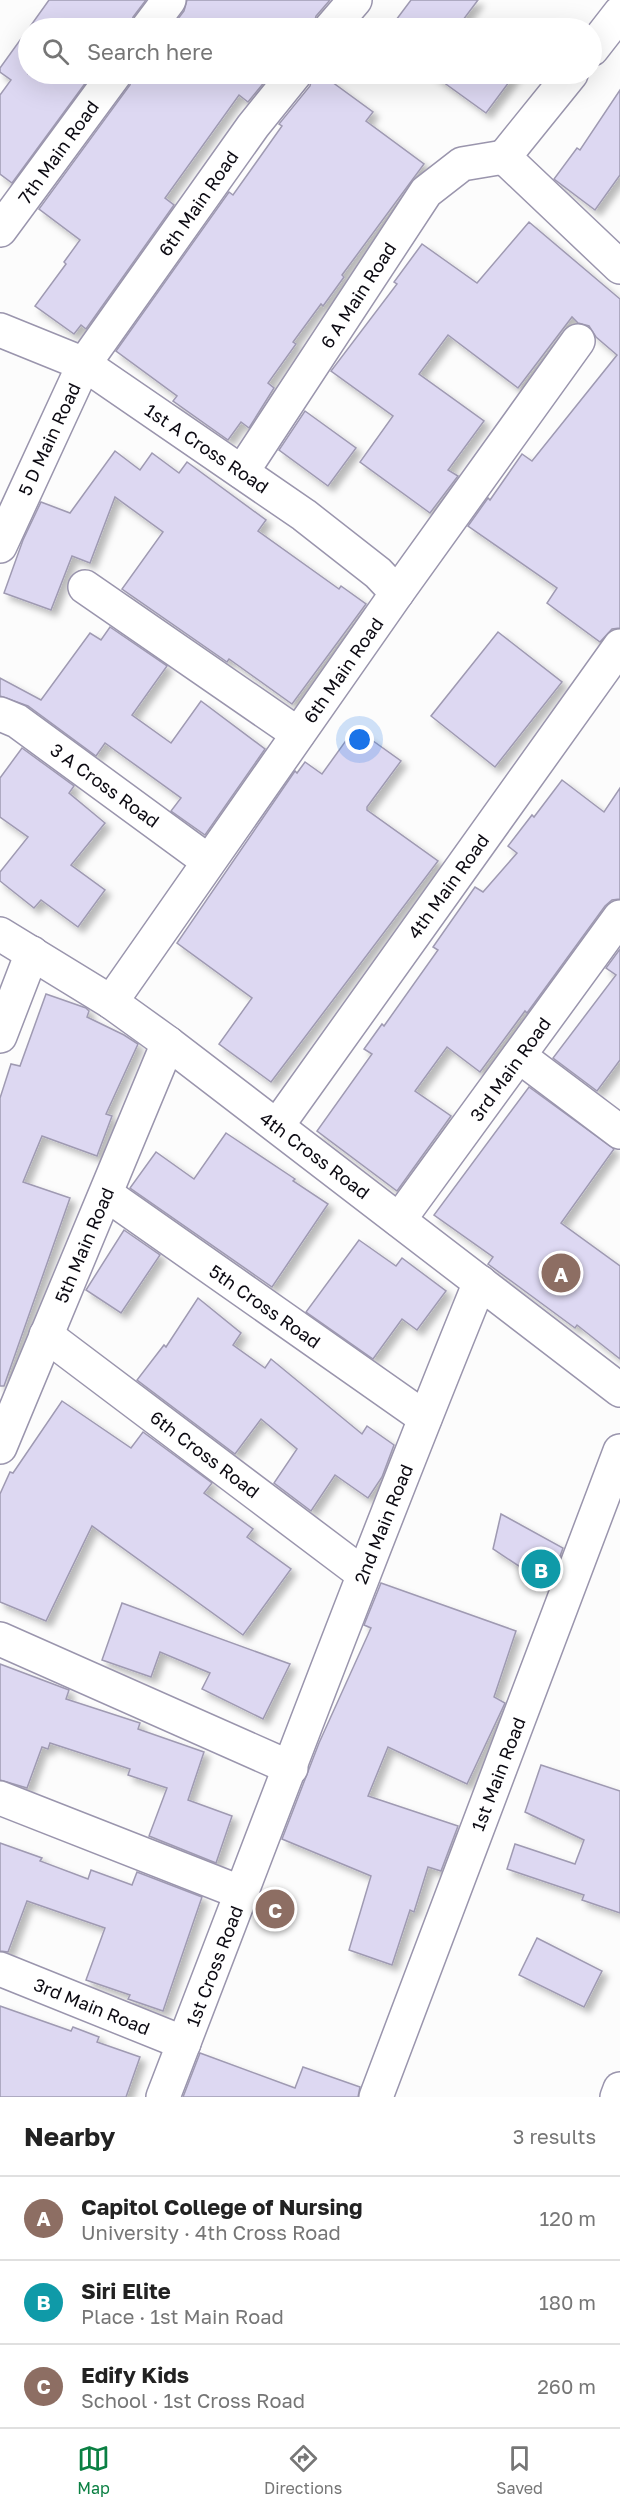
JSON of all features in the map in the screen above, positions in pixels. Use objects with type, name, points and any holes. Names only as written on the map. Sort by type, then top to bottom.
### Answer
[{"type":"street","points":[[156,18],[169,0]]},
{"type":"street","points":[[340,18],[354,0]]},
{"type":"street","points":[[602,35],[620,13]]},
{"type":"street","name":"7th Main Road","points":[[0,230],[108,84]]},
{"type":"street","name":"6th Main Road","points":[[84,364],[253,126],[287,84]]},
{"type":"street","points":[[564,84],[504,157],[620,267]]},
{"type":"street","name":"6 A Main Road","points":[[242,472],[426,192],[462,165],[504,157]]},
{"type":"street","name":"1st A Cross Road","points":[[0,330],[84,364],[304,515],[378,573],[397,593]]},
{"type":"street","name":"6th Main Road","points":[[111,1002],[397,593],[579,341]]},
{"type":"street","name":"5 D Main Road","points":[[0,546],[84,364]]},
{"type":"street","points":[[86,587],[298,734]]},
{"type":"street","name":"4th Main Road","points":[[277,1126],[620,646]]},
{"type":"street","name":"3 A Cross Road","points":[[0,714],[18,721],[208,861]]},
{"type":"street","name":"3rd Main Road","points":[[399,1220],[620,917]]},
{"type":"street","name":"4th Cross Road","points":[[0,934],[111,1002],[168,1043],[620,1390]]},
{"type":"street","points":[[0,1036],[32,953]]},
{"type":"street","name":"5th Main Road","points":[[0,1447],[168,1043]]},
{"type":"street","points":[[519,1056],[620,1132]]},
{"type":"street","name":"5th Cross Road","points":[[106,1194],[425,1418]]},
{"type":"street","name":"2nd Main Road","points":[[291,1768],[363,1574],[480,1282]]},
{"type":"street","name":"6th Cross Road","points":[[46,1335],[363,1574]]},
{"type":"street","name":"1st Main Road","points":[[376,2097],[620,1451]]},
{"type":"street","points":[[0,1639],[291,1768]]},
{"type":"street","name":"1st Cross Road","points":[[162,2097],[291,1768]]},
{"type":"street","points":[[0,1797],[242,1893]]},
{"type":"street","name":"3rd Main Road","points":[[0,1969],[184,2043]]},
{"type":"street","points":[[617,2097],[620,2089]]},
{"type":"building","points":[[49,0],[146,0],[133,18],[36,18]]},
{"type":"building","points":[[187,0],[330,0],[316,18],[179,18],[184,11]]},
{"type":"building","points":[[411,0],[478,0],[464,18],[398,18]]},
{"type":"building","points":[[18,43],[18,84],[85,84],[12,183],[0,174],[0,95],[11,80],[0,72],[0,68]]},
{"type":"building","points":[[263,84],[248,102],[239,95],[165,198],[174,205],[86,329],[81,325],[74,334],[35,306],[66,264],[64,262],[80,240],[39,209],[130,85]]},
{"type":"building","points":[[310,84],[335,84],[373,112],[366,121],[424,164],[342,275],[344,277],[323,306],[321,304],[293,342],[296,344],[268,383],[274,388],[249,428],[241,422],[228,440],[173,401],[177,396],[116,351],[229,192],[233,195],[282,126],[279,124]]},
{"type":"building","points":[[446,84],[508,84],[486,113]]},
{"type":"building","points":[[620,90],[620,175],[595,210],[554,179],[577,148],[580,150]]},
{"type":"building","points":[[529,222],[620,299],[620,628],[612,629],[600,642],[547,603],[557,588],[468,526],[488,498],[490,500],[522,454],[532,461],[617,355],[596,337],[589,326],[578,323],[572,317],[518,388],[448,335],[419,374],[484,421],[448,470],[458,476],[430,513],[360,462],[393,416],[331,371],[397,284],[394,282],[422,244],[477,283]]},
{"type":"building","points":[[305,411],[356,448],[328,486],[279,450]]},
{"type":"building","points":[[115,451],[140,470],[152,453],[179,473],[187,462],[266,520],[258,531],[339,589],[341,586],[366,604],[292,704],[229,659],[227,662],[122,589],[163,532],[115,497],[90,563],[72,556],[51,610],[4,593],[23,540],[41,502],[70,513]]},
{"type":"building","points":[[110,627],[167,666],[132,715],[171,743],[201,701],[265,749],[205,835],[171,811],[181,798],[105,743],[96,756],[28,706],[0,696],[0,678],[41,700],[90,633],[101,640]]},
{"type":"building","points":[[498,632],[562,682],[495,767],[431,716]]},
{"type":"building","points":[[355,728],[401,761],[367,810],[438,861],[271,1082],[219,1044],[252,998],[177,943],[295,771],[297,773],[305,762],[322,774]]},
{"type":"building","points":[[22,748],[74,786],[69,793],[105,823],[71,865],[105,890],[78,927],[41,900],[34,908],[0,881],[0,872],[28,837],[0,817],[0,778]]},
{"type":"building","points":[[562,780],[604,812],[620,788],[620,899],[612,900],[605,906],[527,1013],[525,1011],[480,1072],[447,1047],[415,1091],[451,1116],[397,1191],[317,1131],[372,1054],[364,1049],[382,1024],[384,1026],[438,950],[433,947],[475,887],[483,892],[517,853],[508,846]]},
{"type":"building","points":[[620,949],[620,1060],[597,1091],[553,1058],[616,975],[606,968]]},
{"type":"building","points":[[46,994],[86,1008],[89,1011],[87,1017],[138,1044],[106,1114],[112,1116],[97,1156],[42,1136],[23,1182],[70,1198],[4,1386],[0,1386],[0,1098],[11,1064],[20,1066]]},
{"type":"building","points":[[529,1087],[614,1149],[561,1223],[620,1266],[620,1359],[577,1325],[575,1328],[488,1264],[493,1257],[434,1215]]},
{"type":"building","points":[[226,1133],[328,1204],[272,1287],[130,1188],[156,1152],[194,1179]]},
{"type":"building","points":[[124,1230],[160,1255],[121,1313],[86,1290]]},
{"type":"building","points":[[359,1240],[396,1266],[402,1258],[446,1291],[417,1330],[402,1319],[373,1359],[306,1312]]},
{"type":"building","points":[[198,1298],[241,1333],[233,1345],[265,1368],[271,1359],[362,1434],[367,1426],[394,1445],[382,1477],[368,1498],[335,1475],[311,1511],[274,1483],[297,1449],[261,1419],[235,1454],[137,1380],[164,1345],[166,1347]]},
{"type":"building","points":[[62,1401],[131,1448],[143,1432],[212,1483],[204,1493],[253,1529],[247,1537],[291,1569],[243,1635],[92,1526],[46,1621],[0,1602],[0,1494],[10,1472],[13,1473]]},
{"type":"building","points":[[501,1514],[563,1548],[549,1586],[493,1549]]},
{"type":"building","points":[[381,1583],[516,1631],[494,1697],[505,1703],[467,1784],[388,1747],[368,1796],[458,1826],[441,1871],[428,1867],[414,1912],[410,1910],[392,1965],[349,1950],[371,1876],[282,1839],[319,1743],[371,1628],[364,1625]]},
{"type":"building","points":[[122,1603],[290,1664],[263,1719],[202,1689],[210,1673],[160,1652],[151,1677],[102,1660]]},
{"type":"building","points":[[0,1664],[69,1690],[66,1699],[140,1723],[138,1729],[204,1752],[188,1800],[232,1816],[216,1863],[149,1836],[167,1788],[128,1775],[130,1769],[50,1743],[48,1749],[42,1747],[27,1788],[0,1780]]},
{"type":"building","points":[[541,1765],[620,1791],[620,1913],[582,1900],[584,1895],[507,1869],[515,1844],[575,1864],[584,1840],[525,1812]]},
{"type":"building","points":[[0,1843],[42,1858],[40,1861],[88,1879],[91,1870],[132,1885],[137,1872],[202,1897],[163,2011],[128,1999],[130,1995],[86,1980],[105,1928],[27,1901],[8,1952],[0,1951]]},
{"type":"building","points":[[537,1938],[602,1971],[584,2007],[519,1975]]},
{"type":"building","points":[[0,2006],[71,2031],[73,2027],[99,2037],[97,2042],[140,2057],[126,2097],[0,2097]]},
{"type":"building","points":[[200,2053],[295,2088],[303,2067],[360,2087],[358,2097],[183,2097]]},
{"type":"place","name":"Capitol College of Nursing","points":[[561,1273]]},
{"type":"place","name":"Siri Elite","points":[[541,1569]]},
{"type":"place","name":"Edify Kids","points":[[275,1909]]}]
